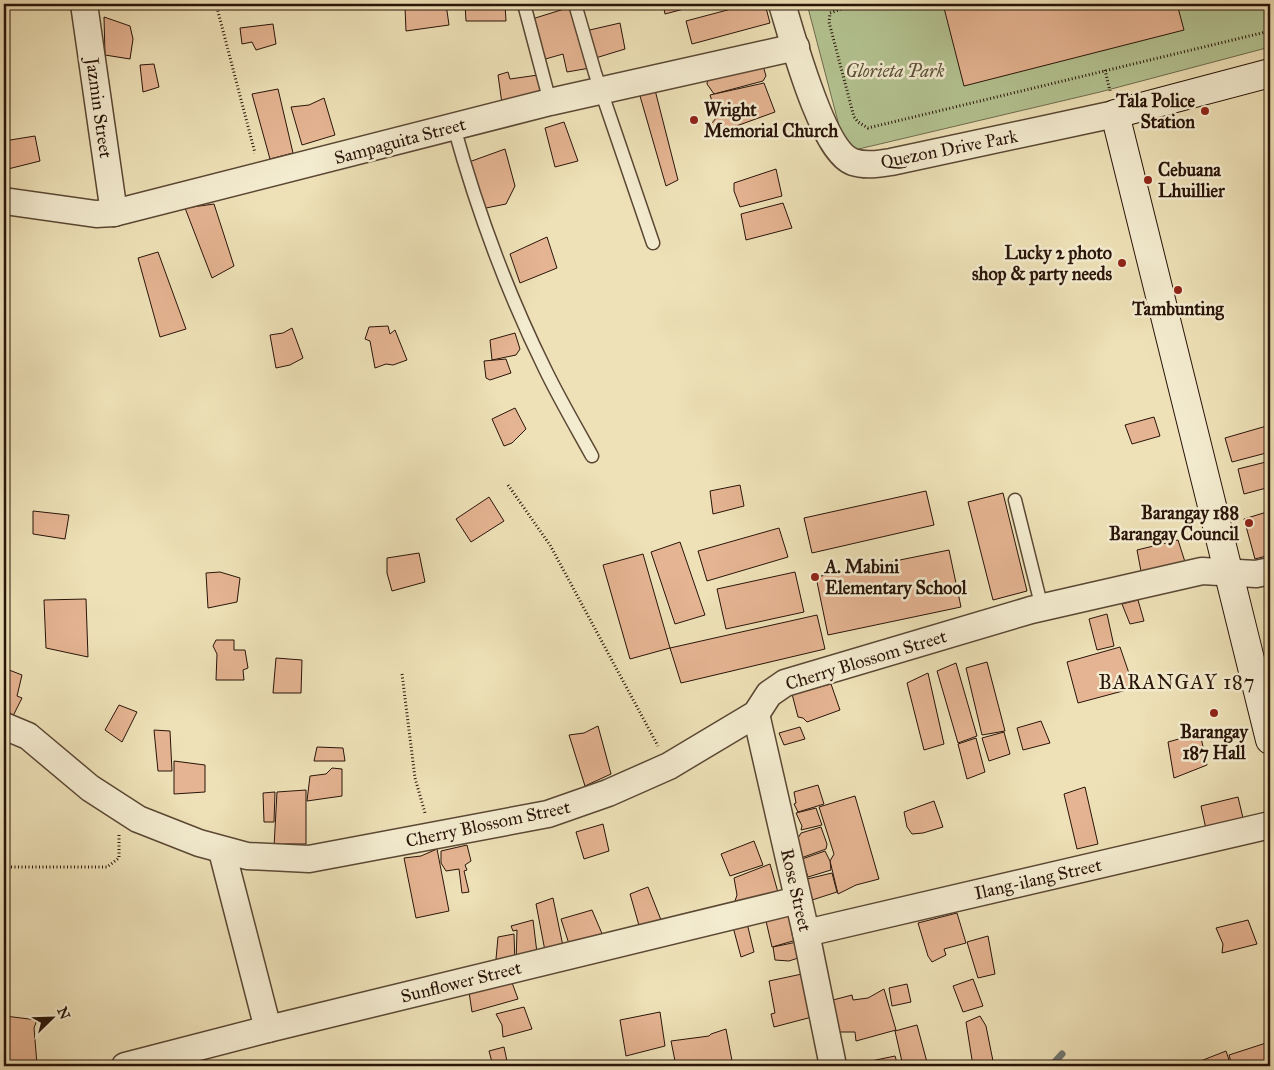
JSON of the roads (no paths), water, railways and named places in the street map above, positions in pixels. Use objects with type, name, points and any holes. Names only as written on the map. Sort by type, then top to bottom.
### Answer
[{"type":"main road","points":[[1270,73],[1113,104],[1228,573],[1264,697],[1270,740]]},
{"type":"street","name":"Jazmin Street","points":[[84,4],[114,213]]},
{"type":"street","points":[[782,4],[796,47]]},
{"type":"street","name":"Sampaguita Street","points":[[4,201],[96,214],[114,213],[262,177],[550,102],[796,47]]},
{"type":"street","name":"Quezon Drive Park","points":[[796,47],[823,126],[835,146],[851,162],[870,165],[891,162],[1113,104]]},
{"type":"street","name":"Cherry Blossom Street","points":[[4,726],[28,736],[120,809],[138,819],[222,850],[247,856],[302,860],[548,814],[608,793],[669,766],[756,714],[769,694],[785,683],[1042,608],[1202,571],[1256,574],[1270,571]]},
{"type":"street","name":"Rose Street","points":[[756,714],[806,933],[833,1066]]},
{"type":"street","name":"Ilang-ilang Street","points":[[806,933],[1270,825]]},
{"type":"street","points":[[222,850],[268,1028]]},
{"type":"street","name":"Sunflower Street","points":[[142,1064],[268,1028],[798,900]]},
{"type":"lane","points":[[524,4],[550,102]]},
{"type":"lane","points":[[575,4],[577,17],[601,91],[653,243]]},
{"type":"lane","points":[[454,127],[471,188],[521,316],[545,369],[592,456]]},
{"type":"lane","points":[[1015,500],[1042,608]]},
{"type":"waterway","points":[[1051,1066],[1062,1054]]},
{"type":"place","name":"Tala Police Station","points":[[1205,111]]},
{"type":"place","name":"Wright Memorial Church","points":[[694,120]]},
{"type":"place","name":"Cebuana Lhuillier","points":[[1148,180]]},
{"type":"place","name":"Lucky 2 photo shop & party needs","points":[[1122,263]]},
{"type":"place","name":"Tambunting","points":[[1178,290]]},
{"type":"place","name":"Barangay 188 Barangay Council","points":[[1249,523]]},
{"type":"place","name":"A. Mabini Elementary School","points":[[815,577]]},
{"type":"place","name":"Barangay 187 Hall","points":[[1214,713]]},
{"type":"district","name":"BARANGAY 187","points":[[1177,682]]},
{"type":"park label","name":"Glorieta Park","points":[[895,71]]}]
